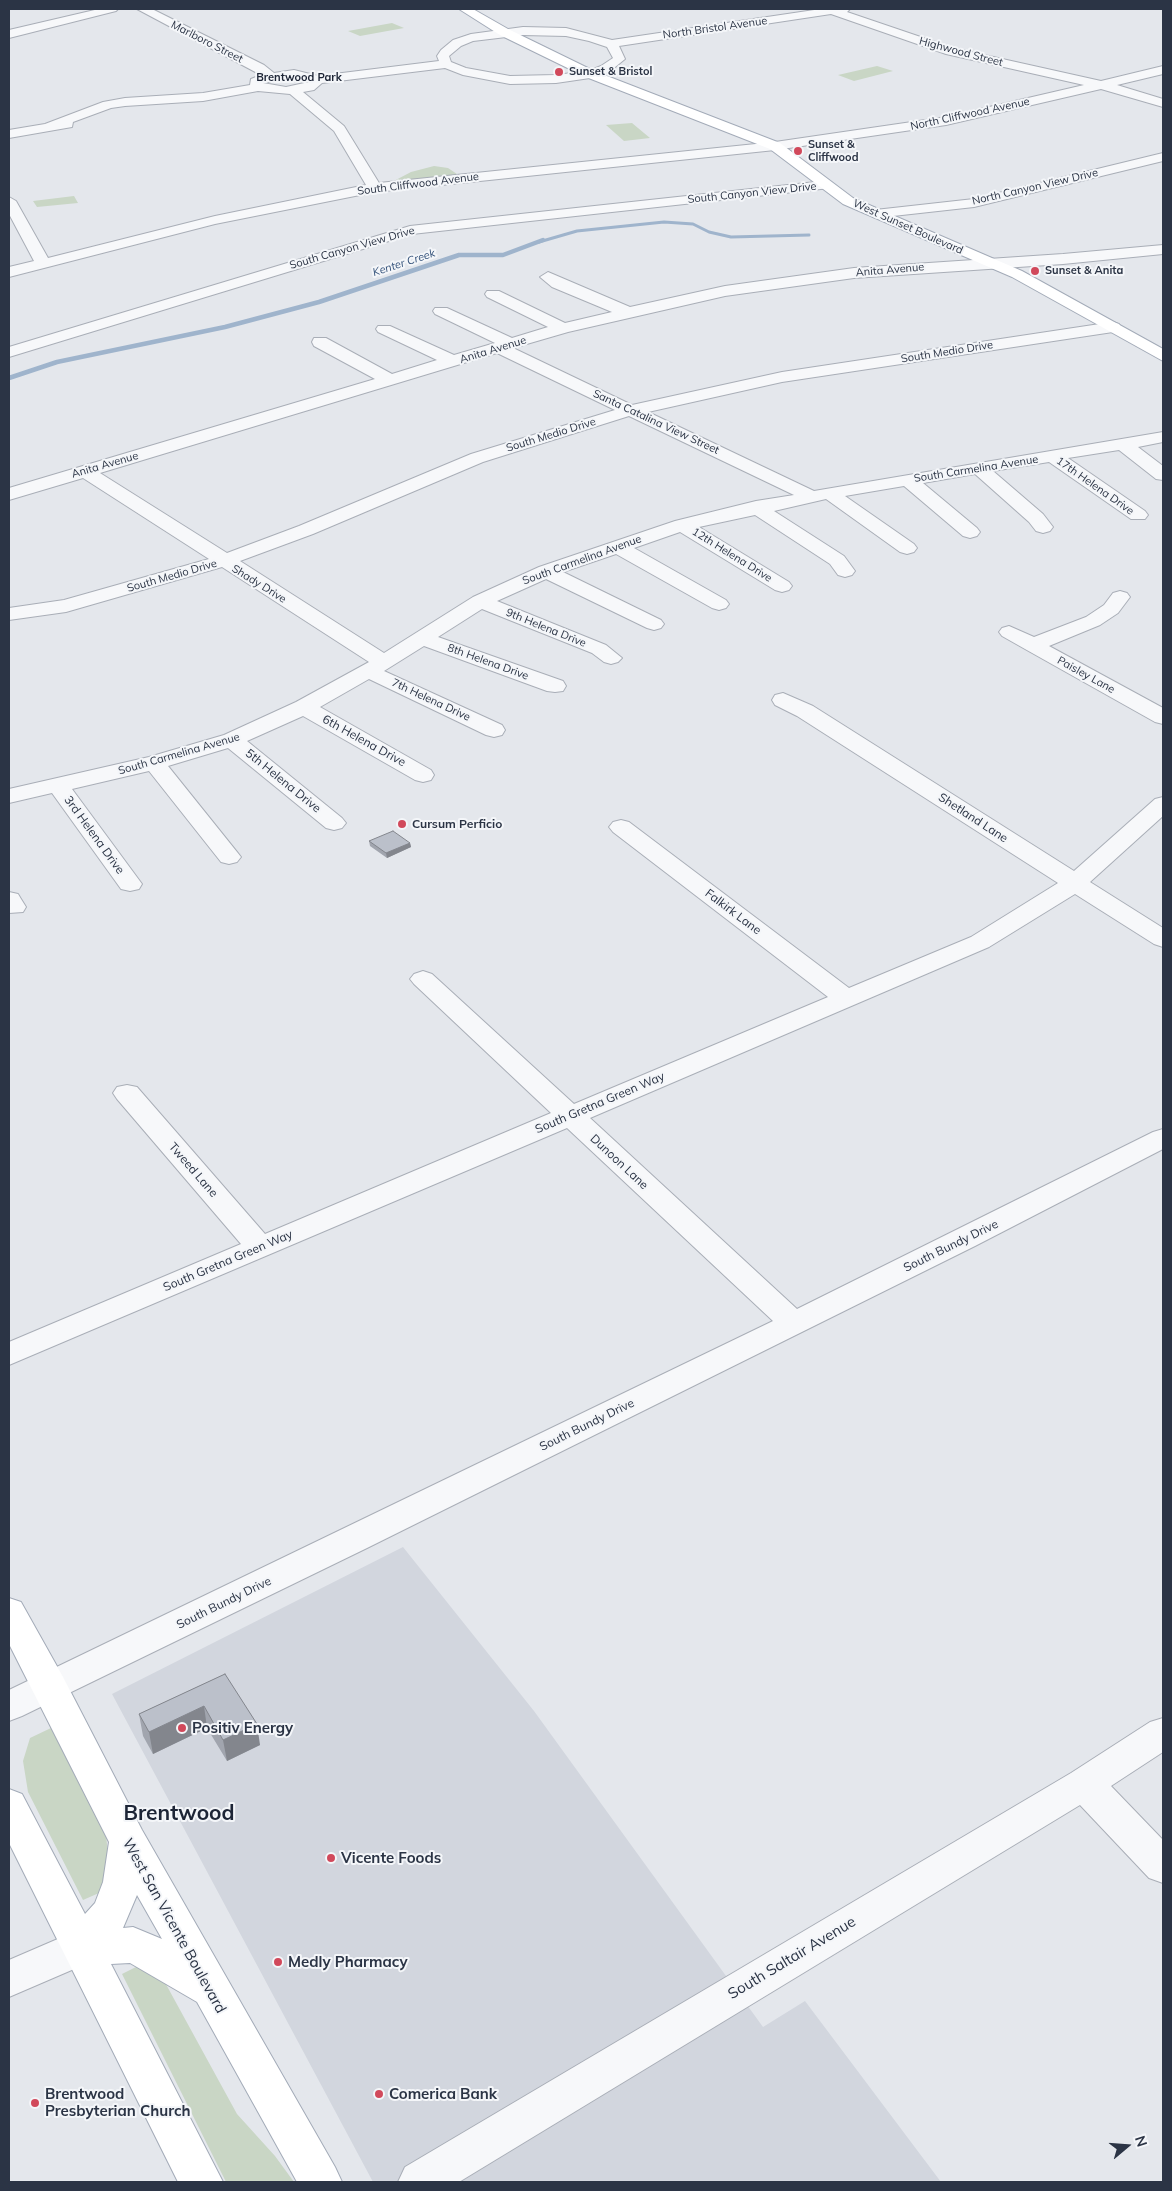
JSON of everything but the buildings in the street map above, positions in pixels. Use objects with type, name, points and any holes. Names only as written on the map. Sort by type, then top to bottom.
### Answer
[{"type":"main road","name":"West Sunset Boulevard","points":[[466,9],[504,32],[590,74],[775,146],[825,185],[848,200],[875,214],[1017,274],[1163,356]]},
{"type":"main road","name":"West San Vicente Boulevard","points":[[9,1612],[50,1687],[128,1842],[209,1990],[320,2182]]},
{"type":"main road","points":[[9,1805],[201,2182]]},
{"type":"main road","points":[[81,1947],[111,1913],[122,1882],[128,1842]]},
{"type":"main road","points":[[81,1947],[133,1945],[159,1957],[209,1990]]},
{"type":"street","points":[[9,34],[112,9]]},
{"type":"street","name":"Marlboro Street","points":[[143,9],[260,68],[270,76]]},
{"type":"street","name":"North Bristol Avenue","points":[[611,44],[829,10],[848,9]]},
{"type":"street","name":"Highwood Street","points":[[829,10],[950,51],[1099,85]]},
{"type":"street","points":[[259,87],[256,82],[270,76],[294,74],[315,80],[446,64],[482,76],[510,80],[556,79],[590,74],[616,63],[619,58],[618,53],[611,44],[566,32],[504,32],[485,34],[457,43],[447,50],[443,56],[446,64]]},
{"type":"street","name":"North Cliffwood Avenue","points":[[775,146],[946,121],[1163,70]]},
{"type":"street","points":[[50,126],[101,108],[125,102],[203,97],[259,87],[278,91],[294,91],[309,88],[316,83],[315,80]]},
{"type":"street","points":[[1099,85],[1163,103]]},
{"type":"street","points":[[294,91],[339,130],[375,188]]},
{"type":"street","points":[[153,114],[203,97]]},
{"type":"street","points":[[9,134],[50,126],[102,120]]},
{"type":"street","name":"South Cliffwood Avenue","points":[[9,272],[215,220],[375,188],[775,146]]},
{"type":"street","name":"North Canyon View Drive","points":[[875,214],[974,203],[1163,157]]},
{"type":"street","name":"South Canyon View Drive","points":[[9,352],[410,230],[825,185]]},
{"type":"street","points":[[9,202],[43,263]]},
{"type":"street","name":"Anita Avenue","points":[[9,494],[392,381],[563,328],[725,291],[800,280],[912,268],[1163,249]]},
{"type":"street","points":[[548,277],[558,284],[627,312]]},
{"type":"street","points":[[493,294],[563,328]]},
{"type":"street","name":"Santa Catalina View Street","points":[[441,311],[505,346],[632,410],[821,495],[907,548]]},
{"type":"street","name":"South Medio Drive","points":[[9,614],[66,606],[223,561],[306,530],[477,458],[632,410],[782,377],[1113,327]]},
{"type":"street","points":[[384,329],[454,362]]},
{"type":"street","points":[[320,342],[392,381]]},
{"type":"street","name":"South Carmelina Avenue","points":[[9,796],[154,763],[232,740],[304,707],[376,666],[480,601],[546,571],[682,525],[756,507],[821,495],[1163,437]]},
{"type":"street","points":[[1123,444],[1163,475]]},
{"type":"street","name":"17th Helena Drive","points":[[1053,456],[1138,515]]},
{"type":"street","points":[[980,469],[1036,518],[1043,527]]},
{"type":"street","name":"Shady Drive","points":[[85,471],[223,561],[376,666]]},
{"type":"street","points":[[908,480],[970,532]]},
{"type":"street","points":[[756,507],[837,560],[845,571]]},
{"type":"street","name":"12th Helena Drive","points":[[682,525],[782,586]]},
{"type":"street","points":[[616,546],[720,604]]},
{"type":"street","points":[[546,571],[654,624]]},
{"type":"street","points":[[1032,646],[1094,621],[1111,609],[1120,597]]},
{"type":"street","name":"9th Helena Drive","points":[[480,601],[599,649],[611,658]]},
{"type":"street","name":"Paisley Lane","points":[[1008,632],[1163,717]]},
{"type":"street","name":"8th Helena Drive","points":[[422,638],[554,686]]},
{"type":"street","name":"7th Helena Drive","points":[[376,666],[494,730]]},
{"type":"street","name":"Shetland Lane","points":[[783,700],[805,711],[1163,939]]},
{"type":"street","name":"6th Helena Drive","points":[[304,707],[424,775]]},
{"type":"street","name":"5th Helena Drive","points":[[232,740],[334,823]]},
{"type":"street","points":[[154,763],[228,857]]},
{"type":"street","name":"3rd Helena Drive","points":[[58,786],[130,884]]},
{"type":"street","name":"South Gretna Green Way","points":[[9,1354],[570,1117],[845,997],[980,942],[1075,883],[1163,804]]},
{"type":"street","name":"Falkirk Lane","points":[[621,827],[845,997]]},
{"type":"street","name":"Dunoon Lane","points":[[423,979],[794,1323]]},
{"type":"street","name":"Tweed Lane","points":[[127,1093],[260,1247]]},
{"type":"street","name":"South Bundy Drive","points":[[9,1706],[966,1239],[1163,1138]]},
{"type":"street","name":"South Saltair Avenue","points":[[420,2182],[1084,1784],[1163,1733]]},
{"type":"street","points":[[1084,1784],[1163,1866]]},
{"type":"street","points":[[9,1979],[81,1947]]},
{"type":"shaded area","points":[[403,1547],[534,1711],[763,2027],[805,2001],[941,2182],[373,2182],[112,1694]]},
{"type":"green space","points":[[392,23],[404,28],[360,36],[348,31]]},
{"type":"green space","points":[[877,66],[893,71],[854,81],[838,75]]},
{"type":"green space","points":[[632,123],[650,138],[624,141],[606,125]]},
{"type":"green space","points":[[434,166],[448,168],[460,176],[392,182],[411,172]]},
{"type":"green space","points":[[74,196],[78,203],[37,207],[33,201]]},
{"type":"green space","points":[[51,1728],[106,1834],[107,1876],[99,1893],[83,1900],[28,1792],[23,1761],[30,1738]]},
{"type":"green space","points":[[142,1964],[162,1977],[237,2114],[275,2156],[294,2182],[226,2182],[122,1974]]},
{"type":"waterway","name":"Kenter Creek","points":[[539,242],[577,231],[664,222],[693,224],[709,232],[731,237],[809,235]]},
{"type":"waterway","name":"Kenter Creek","points":[[9,378],[57,362],[225,327],[319,302],[459,255],[503,255],[543,240]]},
{"type":"place","name":"Sunset & Bristol","points":[[559,72]]},
{"type":"place","name":"Sunset & Cliffwood","points":[[798,151]]},
{"type":"place","name":"Sunset & Anita","points":[[1035,271]]},
{"type":"place","name":"Cursum Perficio","points":[[402,824]]},
{"type":"place","name":"Positiv Energy","points":[[182,1728]]},
{"type":"place","name":"Vicente Foods","points":[[331,1858]]},
{"type":"place","name":"Medly Pharmacy","points":[[278,1962]]},
{"type":"place","name":"Comerica Bank","points":[[379,2094]]},
{"type":"place","name":"Brentwood Presbyterian Church","points":[[35,2103]]},
{"type":"district","name":"Brentwood Park","points":[[299,78]]},
{"type":"district","name":"Brentwood","points":[[179,1814]]}]
